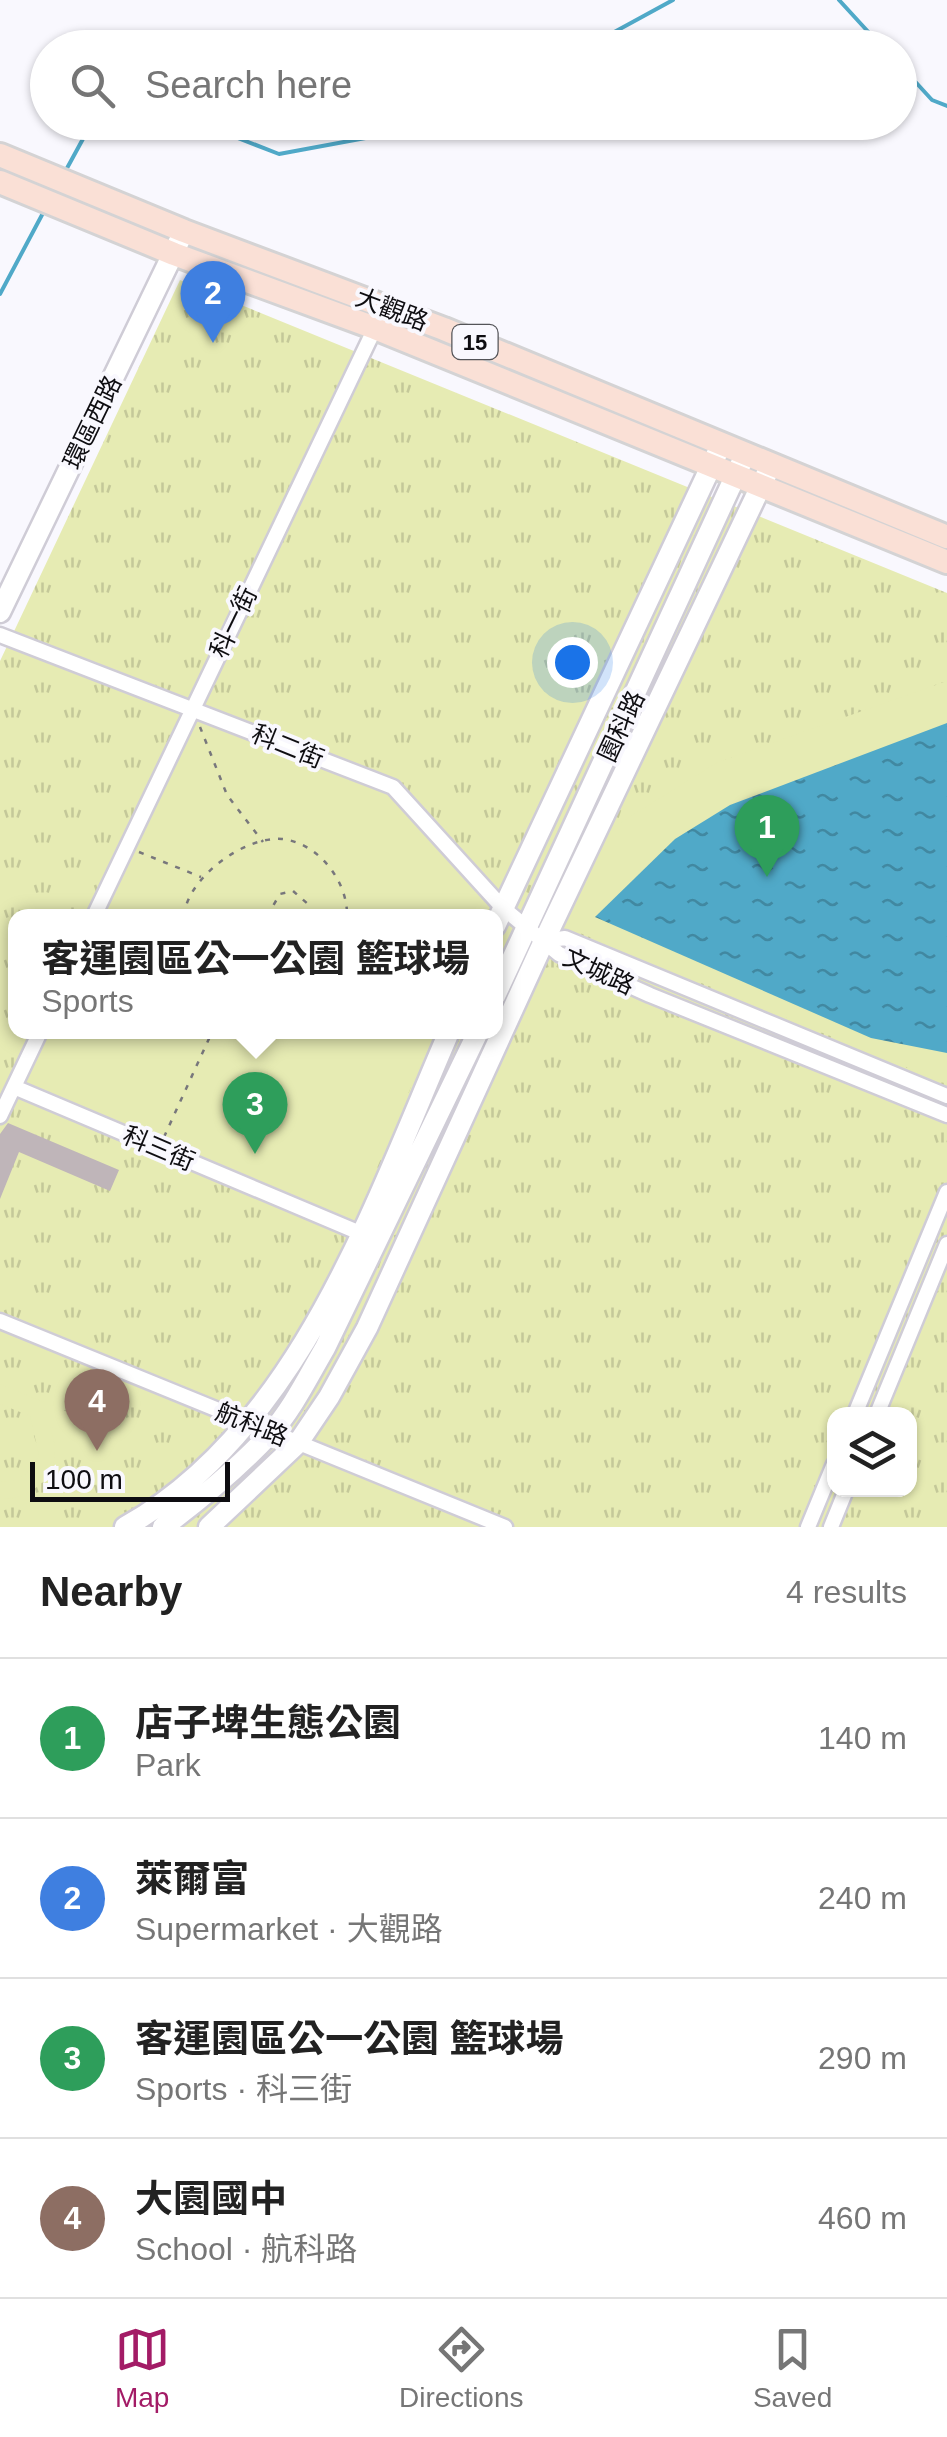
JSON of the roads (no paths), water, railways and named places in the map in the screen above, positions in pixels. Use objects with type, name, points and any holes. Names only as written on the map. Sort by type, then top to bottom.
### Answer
[{"type":"main road","name":"大觀路","points":[[0,156],[184,231],[444,329],[947,562]]},
{"type":"main road","name":"大觀路","points":[[0,182],[174,254],[717,455]]},
{"type":"main road","name":"大觀路","points":[[766,476],[947,537]]},
{"type":"street","name":"環區西路","points":[[0,612],[184,231]]},
{"type":"street","name":"科一街","points":[[97,909],[375,328]]},
{"type":"street","points":[[503,909],[717,455]]},
{"type":"street","name":"園科路","points":[[503,984],[536,935],[741,465]]},
{"type":"street","points":[[503,1012],[536,935],[766,476]]},
{"type":"street","name":"科二街","points":[[0,634],[393,788],[492,909]]},
{"type":"street","name":"科二街","points":[[503,919],[536,935]]},
{"type":"street","name":"文城路","points":[[536,935],[564,938],[947,1096]]},
{"type":"street","name":"文城路","points":[[536,935],[559,954],[650,995],[947,1115]]},
{"type":"street","points":[[0,1116],[37,1039]]},
{"type":"street","points":[[125,1527],[178,1492],[250,1423],[314,1328],[447,1039]]},
{"type":"street","points":[[164,1527],[195,1504],[272,1432],[325,1348],[475,1039]]},
{"type":"street","points":[[209,1527],[298,1443],[329,1397],[367,1328],[491,1039]]},
{"type":"street","name":"科三街","points":[[14,1087],[360,1232]]},
{"type":"street","points":[[858,1407],[947,1192]]},
{"type":"street","points":[[880,1407],[947,1244]]},
{"type":"street","name":"航科路","points":[[0,1321],[505,1527]]},
{"type":"street","points":[[808,1527],[827,1481]]},
{"type":"street","points":[[831,1527],[843,1497]]},
{"type":"water","points":[[947,723],[947,1053],[871,1038],[595,917],[675,839],[730,805]]},
{"type":"waterway","points":[[618,30],[673,0]]},
{"type":"waterway","points":[[839,0],[866,30]]},
{"type":"waterway","points":[[917,84],[932,100],[947,106]]},
{"type":"waterway","points":[[66,170],[82,140]]},
{"type":"waterway","points":[[243,140],[279,154],[355,140]]},
{"type":"waterway","points":[[0,294],[43,213]]},
{"type":"place","name":"萊爾富","points":[[213,343]]},
{"type":"place","name":"店子埤生態公園","points":[[767,877]]},
{"type":"place","name":"客運園區公一公園 籃球場","points":[[255,1154]]},
{"type":"place","name":"大園國中","points":[[97,1451]]}]
